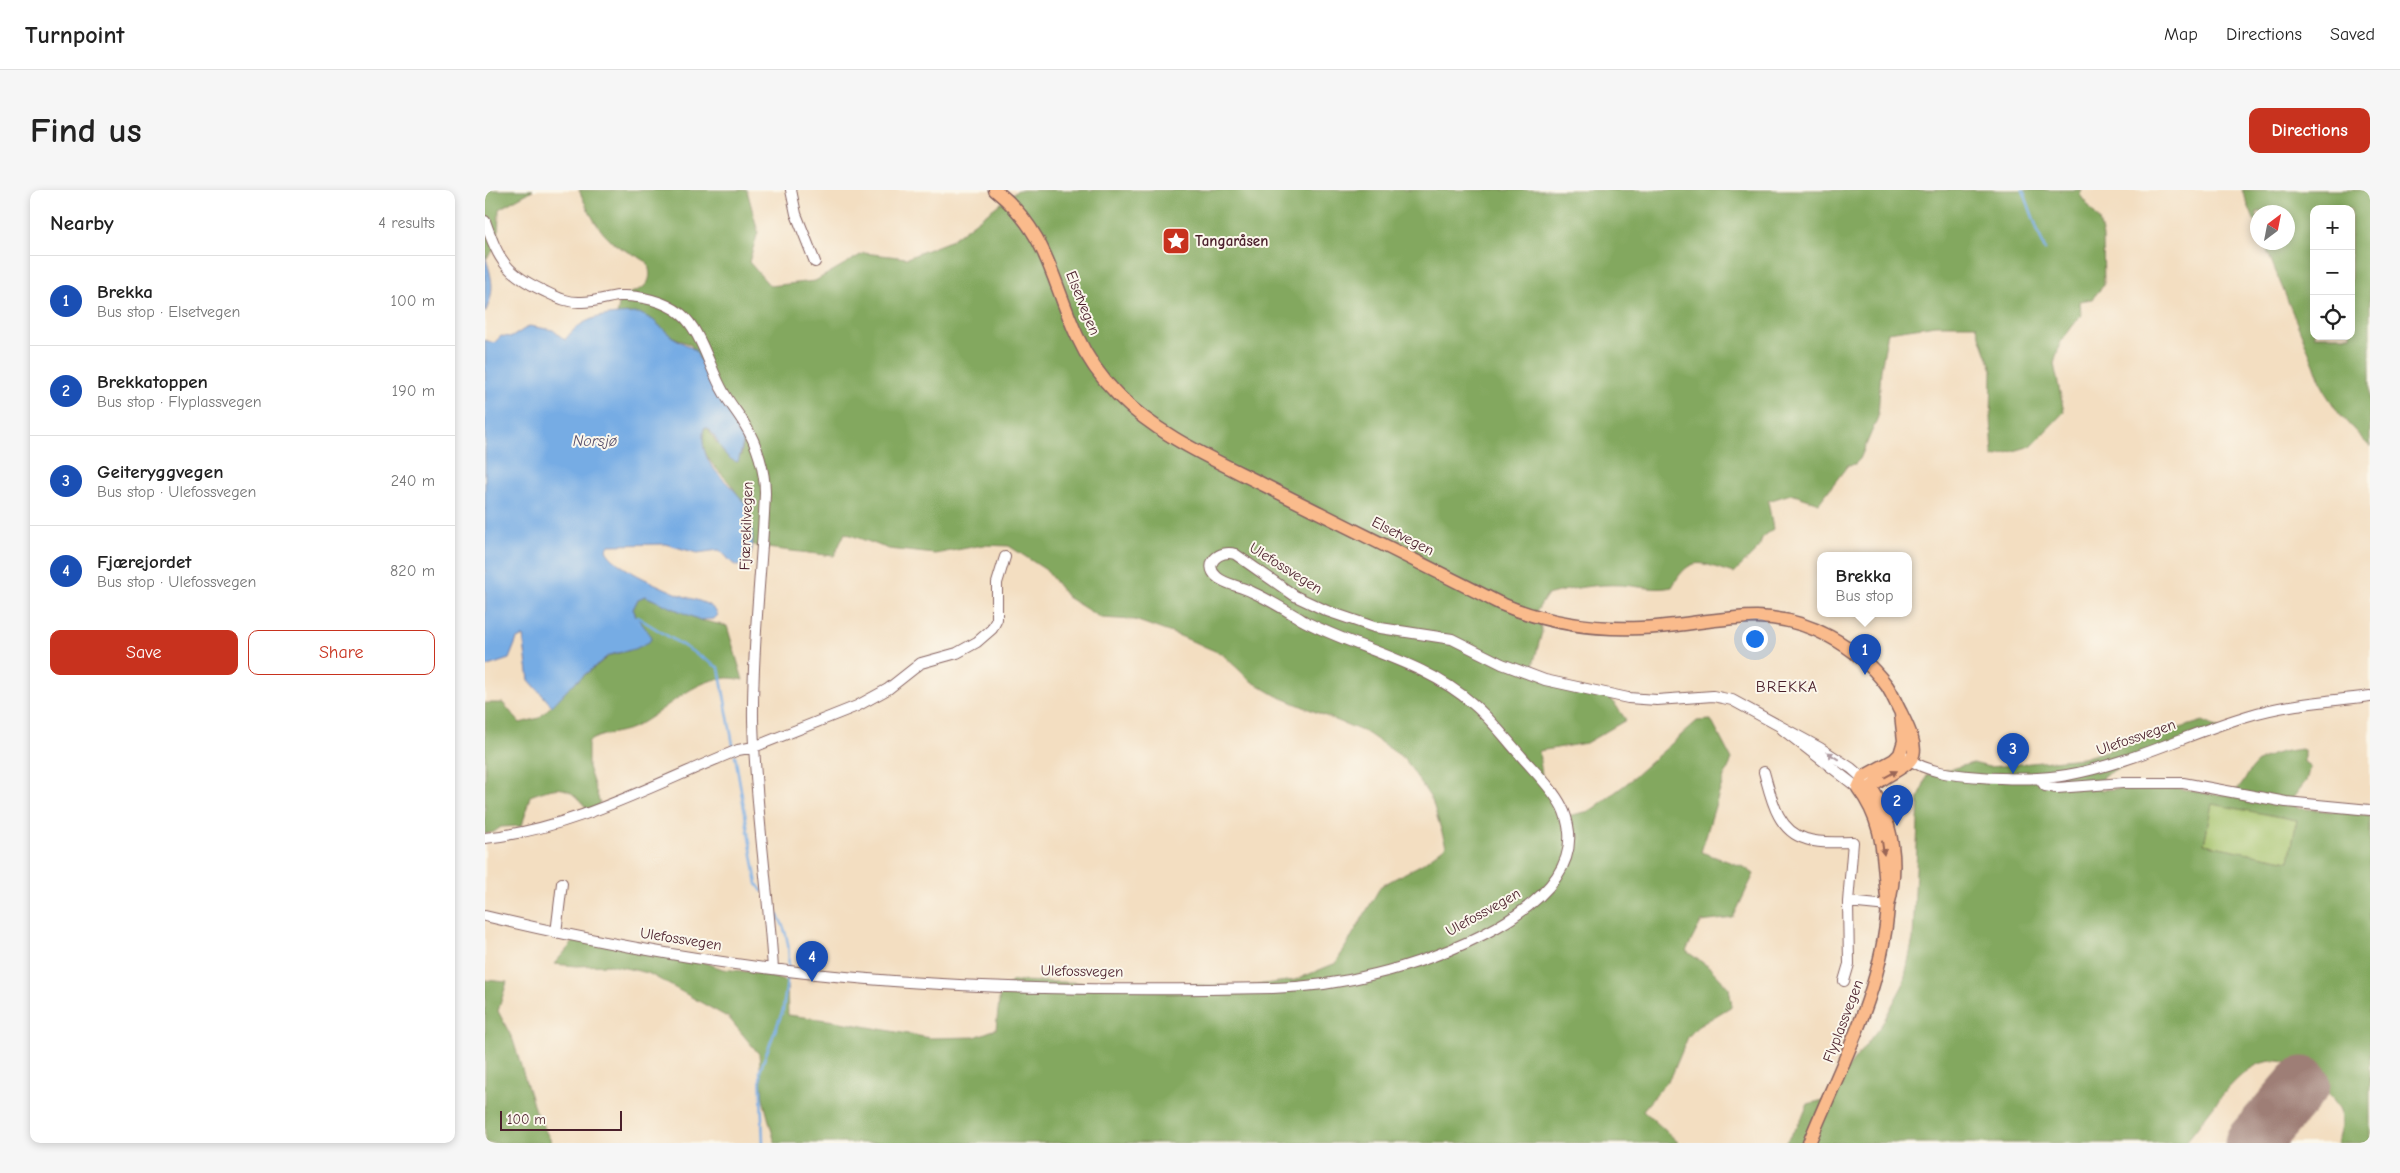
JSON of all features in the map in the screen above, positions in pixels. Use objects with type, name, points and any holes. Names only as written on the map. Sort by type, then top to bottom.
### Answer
[{"type":"main road","name":"Elsetvegen","points":[[995,190],[1016,208],[1036,234],[1048,258],[1077,336],[1095,368],[1131,407],[1175,438],[1499,603],[1538,618],[1567,625],[1603,628],[1659,627],[1756,617],[1778,619],[1805,626],[1839,642],[1871,668],[1892,694],[1908,725],[1913,741],[1914,750],[1905,757]]},
{"type":"main road","points":[[1864,784],[1902,768],[1905,757]]},
{"type":"main road","name":"Flyplassvegen","points":[[1809,1143],[1868,1005],[1881,955],[1889,906],[1884,851],[1880,830],[1869,806],[1864,784]]},
{"type":"street","points":[[791,190],[796,214],[815,262]]},
{"type":"street","name":"Fjærekilvegen","points":[[485,221],[495,247],[506,267],[516,277],[529,284],[568,301],[588,302],[626,296],[665,304],[681,314],[697,337],[719,386],[749,431],[764,478],[765,494],[755,629],[753,688],[754,747],[773,969]]},
{"type":"street","name":"Ulefossvegen","points":[[485,916],[622,946],[773,969],[948,984],[1202,989],[1300,987],[1376,974],[1423,960],[1488,931],[1523,910],[1543,894],[1559,873],[1568,850],[1569,834],[1566,815],[1549,788],[1484,714],[1461,694],[1406,662],[1327,632],[1252,592],[1218,578],[1212,571],[1212,563],[1223,552],[1235,554],[1310,604],[1361,624],[1394,631],[1430,634],[1452,639],[1517,671],[1571,687],[1646,700],[1705,696],[1724,698],[1746,706],[1820,748],[1864,784]]},
{"type":"street","points":[[485,838],[515,834],[559,824],[739,750],[754,747],[857,706],[888,689],[921,663],[957,654],[977,642],[992,629],[997,619],[997,583],[1005,557]]},
{"type":"street","name":"Ulefossvegen","points":[[1905,757],[1938,772],[2010,779],[2040,779],[2067,775],[2108,765],[2248,716],[2290,707],[2370,696]]},
{"type":"street","name":"Flyplassvegen","points":[[1765,772],[1777,814],[1791,831],[1807,840],[1853,842],[1847,902],[1849,964],[1844,981]]},
{"type":"street","points":[[2040,779],[2041,783],[2049,788],[2123,783],[2183,783],[2286,802],[2370,810]]},
{"type":"street","points":[[556,933],[562,883]]},
{"type":"street","points":[[1847,902],[1889,906]]},
{"type":"green space","points":[[485,190],[533,190],[499,209],[498,245],[486,259]]},
{"type":"green space","points":[[579,190],[747,190],[758,232],[749,262],[770,286],[815,281],[864,253],[907,258],[950,241],[1018,190],[2082,190],[2080,195],[2099,220],[2103,237],[2104,285],[2092,299],[2080,301],[2081,315],[2060,343],[2054,364],[2064,412],[2031,446],[1993,457],[1991,417],[1992,370],[1976,325],[1936,325],[1888,332],[1881,369],[1878,417],[1860,459],[1855,464],[1848,465],[1819,503],[1791,494],[1768,501],[1773,529],[1762,538],[1759,548],[1734,573],[1706,564],[1699,564],[1686,568],[1672,587],[1653,588],[1612,585],[1575,588],[1547,595],[1536,612],[1542,632],[1532,669],[1552,682],[1610,697],[1626,720],[1586,743],[1539,751],[1542,776],[1567,816],[1590,811],[1626,784],[1697,721],[1711,720],[1732,760],[1724,777],[1701,852],[1744,867],[1754,874],[1733,918],[1701,922],[1686,951],[1709,967],[1729,988],[1732,1006],[1697,1027],[1688,1037],[1672,1075],[1643,1110],[1679,1143],[775,1143],[763,1099],[759,1054],[729,1018],[648,973],[611,965],[576,966],[554,964],[576,939],[697,960],[723,969],[760,973],[787,982],[788,1015],[835,1021],[930,1038],[975,1037],[996,1029],[1000,992],[1013,981],[1248,986],[1295,980],[1336,963],[1381,886],[1422,864],[1446,846],[1432,800],[1405,759],[1367,733],[1277,696],[1251,681],[1222,654],[1135,620],[1101,618],[1067,597],[1046,570],[1009,546],[983,545],[935,554],[889,549],[845,533],[834,556],[758,547],[753,544],[753,537],[736,492],[707,457],[704,449],[704,428],[708,428],[716,442],[741,456],[744,439],[691,345],[671,336],[653,320],[629,313],[617,315],[621,296],[635,292],[648,282],[650,277],[647,262],[619,247],[606,236],[590,214]]},
{"type":"green space","points":[[2242,190],[2370,190],[2370,447],[2340,415],[2326,394],[2267,250],[2295,250],[2295,205],[2250,205],[2250,210]]},
{"type":"green space","points":[[645,596],[700,620],[727,626],[743,680],[727,678],[712,680],[684,694],[632,728],[598,737],[588,742],[588,767],[600,803],[591,813],[570,792],[551,789],[530,796],[522,826],[501,827],[494,832],[485,834],[485,703],[503,703],[520,723],[539,718],[572,685],[610,655],[635,649],[636,616],[633,609],[638,599]]},
{"type":"green space","points":[[2203,721],[2222,730],[2120,767],[2103,776],[2100,790],[2167,787],[2217,795],[2230,793],[2238,789],[2252,768],[2262,759],[2275,754],[2301,749],[2304,750],[2304,762],[2310,766],[2306,781],[2292,799],[2297,808],[2370,815],[2370,1143],[2337,1143],[2342,1119],[2335,1102],[2324,1089],[2301,1069],[2281,1061],[2262,1063],[2245,1072],[2230,1087],[2185,1143],[1785,1143],[1800,1122],[1808,1104],[1823,1100],[1882,1024],[1903,985],[1913,939],[1919,798],[1927,775],[1973,763],[1989,767],[2083,758]],"holes":[[[2212,804],[2297,820],[2289,861],[2204,844]]]},
{"type":"green space","points":[[2212,803],[2297,820],[2289,861],[2204,844]]},
{"type":"green space","points":[[485,980],[507,982],[498,1011],[513,1040],[535,1111],[552,1143],[485,1143]]},
{"type":"water","points":[[485,255],[492,290],[485,313]]},
{"type":"water","name":"Norsjø","points":[[639,313],[653,320],[671,336],[695,350],[717,393],[741,428],[744,439],[738,462],[724,453],[708,428],[704,428],[703,443],[711,465],[748,510],[753,542],[752,551],[746,564],[737,566],[719,550],[697,553],[665,544],[609,545],[606,550],[610,556],[627,569],[678,594],[706,604],[715,610],[718,615],[714,619],[700,620],[645,596],[638,599],[633,609],[652,637],[649,642],[635,649],[609,655],[572,685],[552,706],[529,680],[523,636],[517,639],[509,659],[485,667],[485,340],[494,343],[501,336],[512,337],[529,326],[553,330],[565,340],[572,331],[589,320],[608,315]]},
{"type":"waterway","points":[[2023,190],[2045,250]]},
{"type":"waterway","points":[[637,617],[719,668],[734,750]]},
{"type":"waterway","points":[[735,755],[757,884],[762,891]]},
{"type":"waterway","points":[[772,906],[784,928],[789,952],[788,969]]},
{"type":"waterway","points":[[763,1143],[760,1070],[783,1010],[788,974]]},
{"type":"taxiway","points":[[2258,1143],[2275,1132],[2296,1108],[2300,1101],[2296,1088],[2286,1085],[2278,1090],[2275,1117]]},
{"type":"runway","points":[[2252,1143],[2303,1084]]},
{"type":"place","name":"Tangaråsen","points":[[1176,241]]},
{"type":"place","name":"Brekka","points":[[1865,675]]},
{"type":"place","name":"Geiteryggvegen","points":[[2013,774]]},
{"type":"place","name":"Brekkatoppen","points":[[1897,826]]},
{"type":"place","name":"Fjærejordet","points":[[812,982]]},
{"type":"district","name":"BREKKA","points":[[1787,687]]}]
